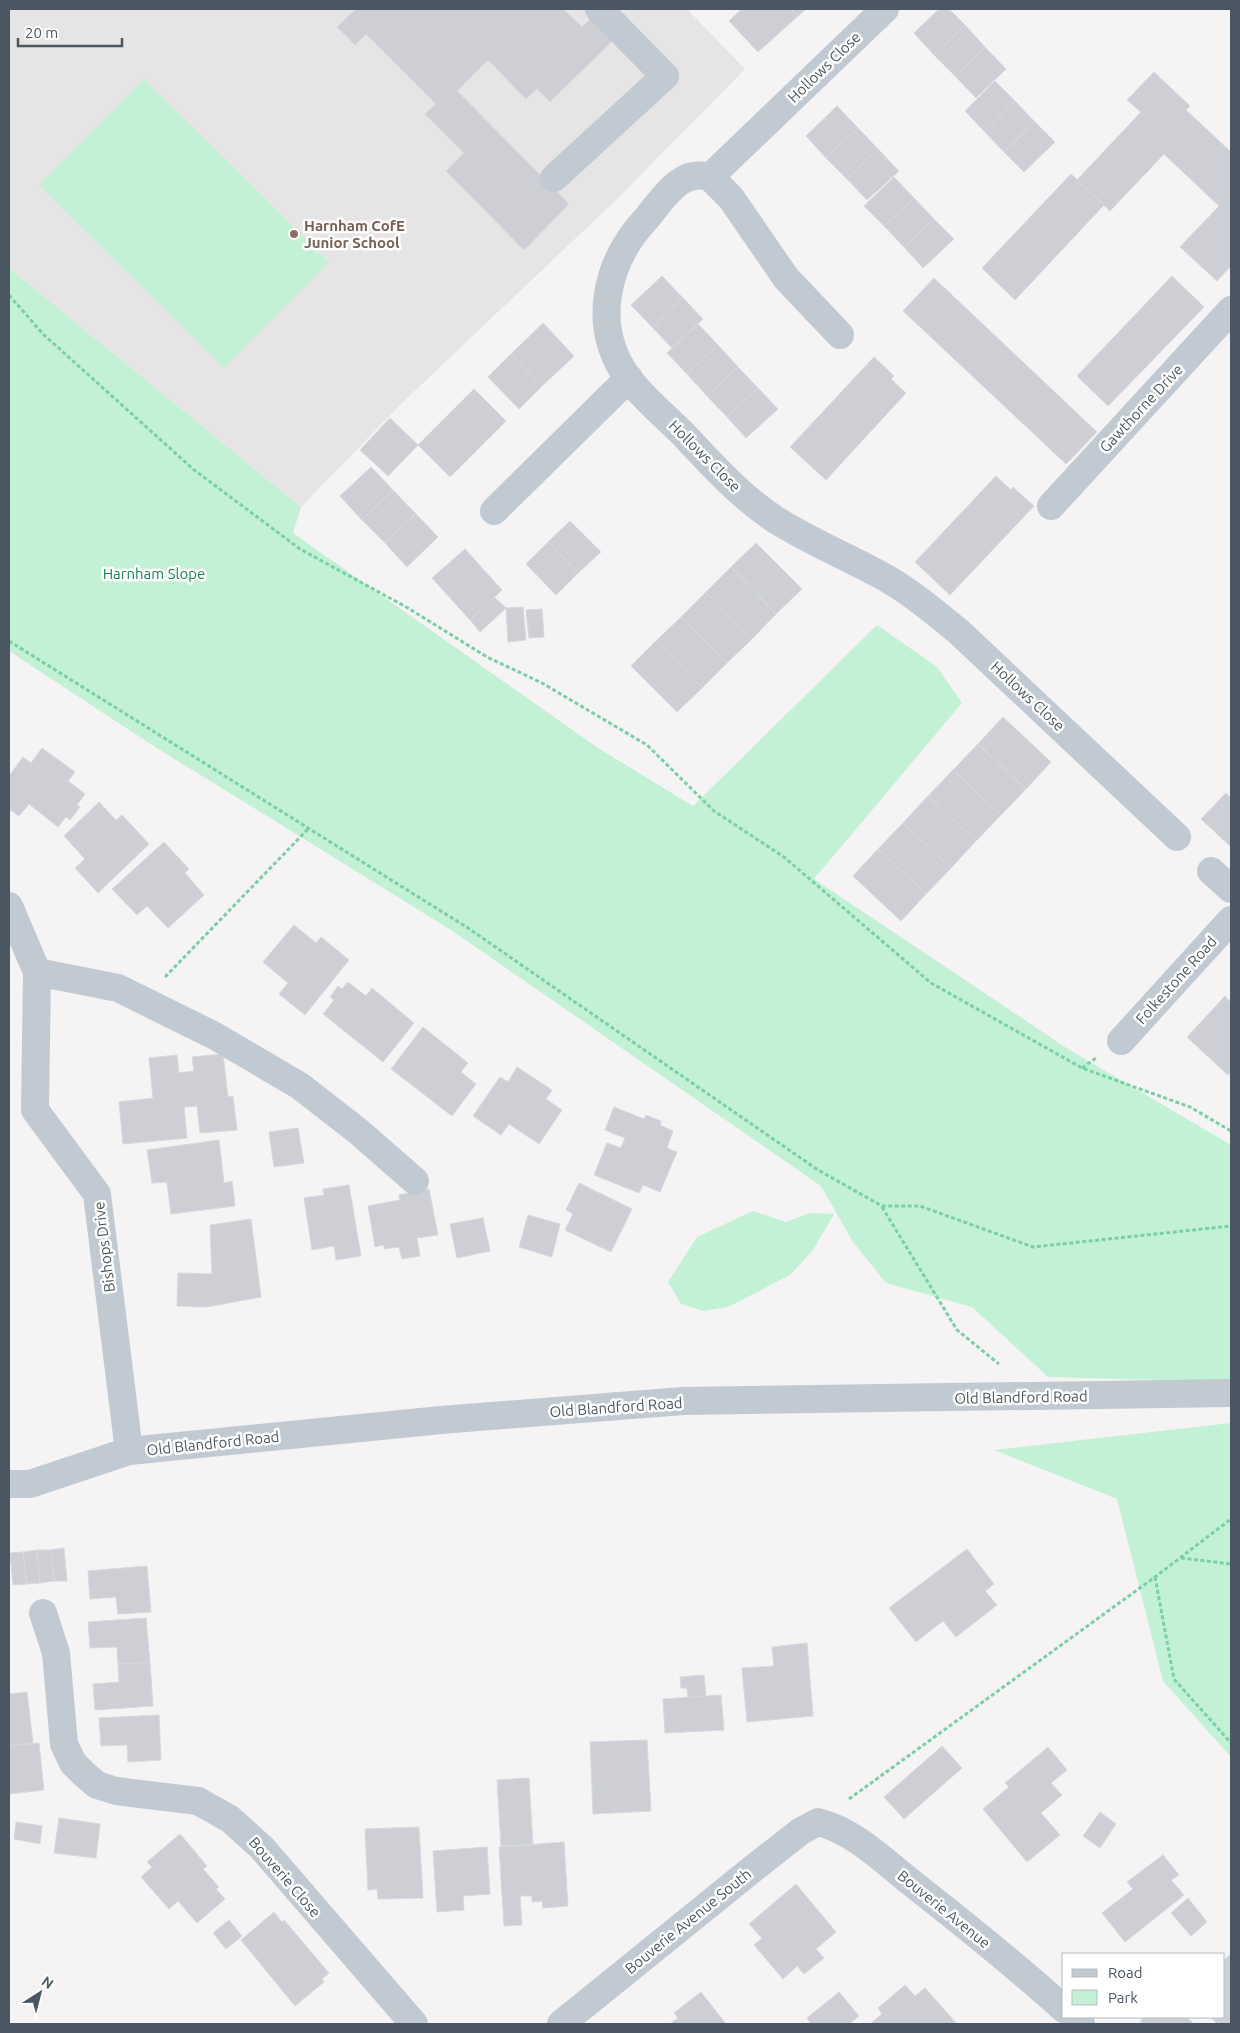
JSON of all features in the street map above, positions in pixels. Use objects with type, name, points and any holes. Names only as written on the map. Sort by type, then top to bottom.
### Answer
[{"type":"street","points":[[554,178],[665,76],[599,9]]},
{"type":"street","name":"Hollows Close","points":[[885,9],[710,177],[692,175],[682,179],[643,222],[617,265],[606,297],[605,315],[611,344],[629,378],[706,460],[774,518],[887,579],[959,632],[1177,836]]},
{"type":"street","points":[[710,177],[731,198],[786,278],[840,335]]},
{"type":"street","name":"Gawthorne Drive","points":[[1051,506],[1231,310]]},
{"type":"street","points":[[494,512],[629,378]]},
{"type":"street","points":[[1212,871],[1231,889]]},
{"type":"street","name":"Bishops Drive","points":[[9,906],[38,972],[35,1110],[97,1194],[129,1451]]},
{"type":"street","name":"Folkestone Road","points":[[1121,1041],[1231,920]]},
{"type":"street","points":[[38,972],[118,988],[215,1036],[300,1086],[359,1132],[415,1180]]},
{"type":"street","name":"Old Blandford Road","points":[[9,1484],[30,1484],[129,1451],[441,1420],[683,1401],[1231,1393]]},
{"type":"street","name":"Bouverie Close","points":[[43,1613],[56,1652],[64,1744],[73,1763],[97,1785],[116,1791],[198,1801],[230,1819],[262,1848],[414,2024]]},
{"type":"street","name":"Bouverie Avenue","points":[[818,1822],[834,1826],[871,1851],[946,1910],[1062,2007]]},
{"type":"street","name":"Bouverie Avenue South","points":[[561,2024],[755,1866],[801,1831],[818,1822]]},
{"type":"path","points":[[9,295],[42,334],[193,469],[300,549],[408,608],[487,657],[542,683],[647,745],[714,811],[784,857],[931,983],[1082,1068],[1190,1107],[1231,1131]]},
{"type":"path","points":[[9,641],[468,928],[818,1170],[882,1206],[920,1206],[1033,1247],[1231,1226]]},
{"type":"path","points":[[143,1001],[309,828]]},
{"type":"path","points":[[882,1206],[957,1330],[1002,1366]]},
{"type":"path","points":[[818,1822],[1181,1558],[1231,1519]]},
{"type":"path","points":[[1181,1558],[1231,1564]]},
{"type":"path","points":[[1155,1577],[1174,1679],[1231,1743]]},
{"type":"shaded area","name":"Harnham CofE Junior School","points":[[9,9],[687,9],[745,69],[616,200],[401,404],[301,507],[9,268]]},
{"type":"green space","points":[[144,79],[329,262],[224,368],[39,185]]},
{"type":"green space","name":"Harnham Slope","points":[[9,268],[301,507],[293,533],[598,748],[693,806],[877,625],[937,667],[962,703],[814,879],[1068,1049],[1231,1145],[1231,1382],[1048,1377],[972,1307],[886,1283],[853,1242],[821,1186],[451,930],[152,745],[9,651]]},
{"type":"green space","points":[[753,1211],[786,1222],[810,1213],[834,1214],[813,1250],[790,1275],[728,1307],[704,1311],[681,1304],[668,1282],[697,1237]]},
{"type":"green space","points":[[1231,1423],[1231,1757],[1163,1681],[1117,1499],[994,1450]]},
{"type":"building","points":[[356,9],[563,9],[582,27],[591,18],[613,40],[550,102],[537,89],[526,99],[488,60],[457,91],[569,204],[524,250],[446,171],[464,153],[425,114],[436,104],[366,34],[355,45],[337,27]]},
{"type":"building","points":[[742,9],[791,9],[798,16],[758,52],[729,21]]},
{"type":"building","points":[[791,9],[806,9],[798,16]]},
{"type":"building","points":[[939,9],[949,9],[965,25],[934,55],[914,33]]},
{"type":"building","points":[[965,25],[985,47],[955,76],[934,55]]},
{"type":"building","points":[[985,47],[1006,69],[976,98],[955,76]]},
{"type":"building","points":[[1154,72],[1190,106],[1186,110],[1231,152],[1231,266],[1217,281],[1180,247],[1219,206],[1164,154],[1110,211],[1077,180],[1141,112],[1127,100]]},
{"type":"building","points":[[995,81],[1015,101],[984,131],[965,111]]},
{"type":"building","points":[[1015,101],[1035,122],[1004,152],[984,131]]},
{"type":"building","points":[[837,106],[858,128],[826,158],[806,136]]},
{"type":"building","points":[[1035,122],[1055,142],[1024,172],[1004,152]]},
{"type":"building","points":[[858,128],[878,149],[847,179],[826,158]]},
{"type":"building","points":[[878,149],[899,171],[867,200],[847,179]]},
{"type":"building","points":[[1071,174],[1104,205],[1015,300],[982,268]]},
{"type":"building","points":[[894,177],[914,198],[884,226],[864,206]]},
{"type":"building","points":[[914,198],[934,219],[904,247],[884,226]]},
{"type":"building","points":[[934,219],[954,239],[923,268],[904,247]]},
{"type":"building","points":[[662,276],[683,298],[652,327],[631,305]]},
{"type":"building","points":[[1172,276],[1204,307],[1108,406],[1077,376]]},
{"type":"building","points":[[934,278],[1097,432],[1066,464],[903,311]]},
{"type":"building","points":[[683,298],[703,319],[672,348],[652,327]]},
{"type":"building","points":[[543,323],[574,356],[542,386],[511,354]]},
{"type":"building","points":[[698,324],[718,345],[687,374],[667,353]]},
{"type":"building","points":[[718,345],[738,367],[707,396],[687,374]]},
{"type":"building","points":[[511,354],[542,386],[519,409],[488,377]]},
{"type":"building","points":[[874,357],[894,376],[891,379],[906,393],[826,480],[790,447]]},
{"type":"building","points":[[738,367],[758,388],[727,417],[707,396]]},
{"type":"building","points":[[758,388],[778,409],[746,438],[727,417]]},
{"type":"building","points":[[474,389],[506,421],[485,442],[453,410]]},
{"type":"building","points":[[453,410],[485,442],[450,477],[418,445]]},
{"type":"building","points":[[390,418],[418,445],[388,476],[360,450]]},
{"type":"building","points":[[371,467],[393,490],[362,520],[340,496]]},
{"type":"building","points":[[996,476],[1011,490],[1013,487],[1034,506],[950,595],[915,562]]},
{"type":"building","points":[[393,490],[416,514],[385,543],[362,520]]},
{"type":"building","points":[[416,514],[438,537],[407,567],[385,543]]},
{"type":"building","points":[[570,521],[601,552],[578,573],[548,542]]},
{"type":"building","points":[[548,542],[578,573],[556,595],[526,564]]},
{"type":"building","points":[[756,543],[802,589],[776,614],[731,567]]},
{"type":"building","points":[[465,549],[502,590],[470,620],[432,578]]},
{"type":"building","points":[[731,567],[776,614],[752,639],[706,592]]},
{"type":"building","points":[[706,592],[752,639],[727,663],[681,617]]},
{"type":"building","points":[[494,597],[506,608],[480,632],[470,620]]},
{"type":"building","points":[[523,607],[526,640],[508,642],[506,608]]},
{"type":"building","points":[[542,609],[544,637],[529,638],[526,610]]},
{"type":"building","points":[[681,617],[727,663],[702,688],[656,641]]},
{"type":"building","points":[[656,641],[702,688],[677,712],[631,666]]},
{"type":"building","points":[[1003,717],[1051,762],[1026,789],[978,744]]},
{"type":"building","points":[[978,744],[1026,789],[1001,815],[953,770]]},
{"type":"building","points":[[42,748],[75,772],[68,781],[85,794],[77,805],[80,807],[70,820],[66,817],[58,827],[29,804],[19,816],[9,809],[9,776],[23,757],[31,763]]},
{"type":"building","points":[[953,770],[1001,815],[976,841],[928,796]]},
{"type":"building","points":[[1226,793],[1231,798],[1231,847],[1201,819]]},
{"type":"building","points":[[928,796],[976,841],[951,868],[903,823]]},
{"type":"building","points":[[99,802],[116,820],[122,815],[149,844],[98,893],[75,868],[85,859],[64,836]]},
{"type":"building","points":[[903,823],[951,868],[926,894],[878,849]]},
{"type":"building","points":[[164,842],[189,869],[185,873],[204,895],[168,928],[147,906],[137,915],[112,889]]},
{"type":"building","points":[[878,849],[926,894],[901,921],[853,876]]},
{"type":"building","points":[[294,925],[316,943],[321,937],[349,960],[305,1015],[279,994],[288,983],[263,962]]},
{"type":"building","points":[[348,982],[366,996],[372,988],[414,1023],[383,1062],[323,1014],[334,1000],[330,997],[338,986],[342,989]]},
{"type":"building","points":[[1225,996],[1231,1003],[1231,1071],[1228,1075],[1187,1037]]},
{"type":"building","points":[[423,1027],[468,1063],[461,1072],[476,1084],[452,1116],[391,1069]]},
{"type":"building","points":[[223,1054],[228,1097],[233,1096],[237,1130],[200,1133],[197,1106],[184,1107],[187,1138],[123,1144],[119,1102],[153,1098],[149,1058],[177,1055],[179,1073],[194,1071],[192,1057]]},
{"type":"building","points":[[517,1067],[552,1090],[546,1099],[562,1110],[539,1144],[509,1124],[501,1135],[473,1116],[500,1077],[508,1082]]},
{"type":"building","points":[[614,1107],[644,1119],[646,1115],[661,1121],[660,1125],[673,1131],[667,1148],[677,1152],[660,1192],[643,1185],[639,1193],[594,1175],[607,1143],[621,1148],[625,1138],[605,1130]]},
{"type":"building","points":[[298,1128],[304,1163],[274,1167],[269,1132]]},
{"type":"building","points":[[219,1140],[224,1183],[232,1181],[235,1206],[171,1214],[167,1182],[152,1183],[147,1150]]},
{"type":"building","points":[[579,1183],[632,1209],[611,1252],[565,1230],[573,1214],[566,1210]]},
{"type":"building","points":[[349,1185],[361,1256],[336,1260],[334,1246],[312,1250],[304,1198],[324,1195],[323,1189]]},
{"type":"building","points":[[429,1189],[438,1235],[417,1238],[420,1256],[402,1259],[399,1247],[384,1249],[384,1245],[375,1247],[368,1206],[400,1200],[399,1195]]},
{"type":"building","points":[[528,1215],[560,1224],[552,1257],[519,1247]]},
{"type":"building","points":[[483,1218],[490,1251],[457,1258],[450,1224]]},
{"type":"building","points":[[251,1219],[261,1297],[207,1307],[177,1306],[178,1273],[212,1274],[210,1225]]},
{"type":"building","points":[[64,1548],[67,1581],[54,1581],[51,1550]]},
{"type":"building","points":[[967,1549],[994,1584],[985,1591],[997,1605],[956,1637],[943,1621],[916,1642],[889,1608]]},
{"type":"building","points":[[37,1550],[51,1550],[54,1581],[40,1583]]},
{"type":"building","points":[[37,1550],[40,1583],[27,1584],[23,1552]]},
{"type":"building","points":[[23,1552],[27,1584],[13,1585],[10,1553]]},
{"type":"building","points":[[147,1566],[151,1612],[118,1614],[116,1597],[90,1599],[88,1571]]},
{"type":"building","points":[[146,1618],[150,1662],[118,1664],[117,1647],[90,1648],[88,1622]]},
{"type":"building","points":[[807,1643],[813,1716],[747,1722],[742,1668],[774,1666],[772,1647]]},
{"type":"building","points":[[150,1662],[153,1706],[95,1710],[93,1684],[119,1682],[118,1664]]},
{"type":"building","points":[[704,1675],[706,1696],[688,1698],[687,1688],[681,1688],[680,1677]]},
{"type":"building","points":[[27,1692],[33,1743],[9,1746],[9,1694]]},
{"type":"building","points":[[721,1695],[724,1730],[665,1733],[663,1699]]},
{"type":"building","points":[[159,1715],[161,1760],[128,1762],[127,1745],[101,1746],[99,1718]]},
{"type":"building","points":[[647,1740],[651,1811],[593,1814],[590,1742]]},
{"type":"building","points":[[39,1743],[44,1790],[9,1794],[9,1746]]},
{"type":"building","points":[[942,1746],[962,1768],[904,1819],[884,1797]]},
{"type":"building","points":[[1048,1747],[1067,1770],[1051,1783],[1062,1795],[1041,1813],[1060,1835],[1027,1862],[983,1809],[1009,1787],[1005,1783]]},
{"type":"building","points":[[529,1778],[533,1845],[501,1846],[497,1780]]},
{"type":"building","points":[[1100,1812],[1116,1824],[1100,1848],[1083,1836]]},
{"type":"building","points":[[59,1818],[100,1824],[96,1858],[54,1853]]},
{"type":"building","points":[[16,1822],[42,1826],[40,1844],[14,1839]]},
{"type":"building","points":[[419,1827],[423,1898],[378,1899],[377,1889],[368,1890],[365,1829]]},
{"type":"building","points":[[180,1834],[207,1866],[203,1869],[219,1887],[216,1889],[225,1899],[197,1923],[178,1901],[169,1909],[141,1877],[152,1867],[147,1862]]},
{"type":"building","points":[[564,1842],[568,1906],[543,1908],[542,1901],[532,1902],[532,1896],[520,1896],[522,1925],[504,1926],[499,1847]]},
{"type":"building","points":[[487,1847],[490,1894],[463,1896],[464,1910],[437,1912],[433,1851]]},
{"type":"building","points":[[1163,1855],[1179,1875],[1171,1880],[1184,1895],[1125,1942],[1102,1913],[1133,1889],[1127,1882]]},
{"type":"building","points":[[796,1884],[836,1932],[816,1949],[824,1958],[804,1974],[797,1966],[783,1979],[754,1945],[762,1938],[749,1924]]},
{"type":"building","points":[[1188,1898],[1207,1922],[1191,1936],[1171,1913]]},
{"type":"building","points":[[274,1912],[282,1922],[284,1920],[329,1973],[322,1979],[324,1982],[295,2006],[241,1940]]},
{"type":"building","points":[[229,1920],[242,1936],[226,1949],[213,1933]]},
{"type":"building","points":[[1231,1954],[1231,2024],[1217,2024],[1212,2018],[1225,2018],[1225,1959]]},
{"type":"building","points":[[905,1985],[915,1996],[925,1988],[957,2024],[870,2024],[882,2014],[878,2008]]},
{"type":"building","points":[[701,1992],[726,2024],[670,2024],[678,2018],[674,2013]]},
{"type":"building","points":[[839,1992],[859,2016],[849,2024],[811,2024],[807,2018]]},
{"type":"building","points":[[1143,2018],[1187,2018],[1194,2024],[1144,2024],[1140,2021]]},
{"type":"place","name":"Harnham CofE Junior School","points":[[294,234]]}]
